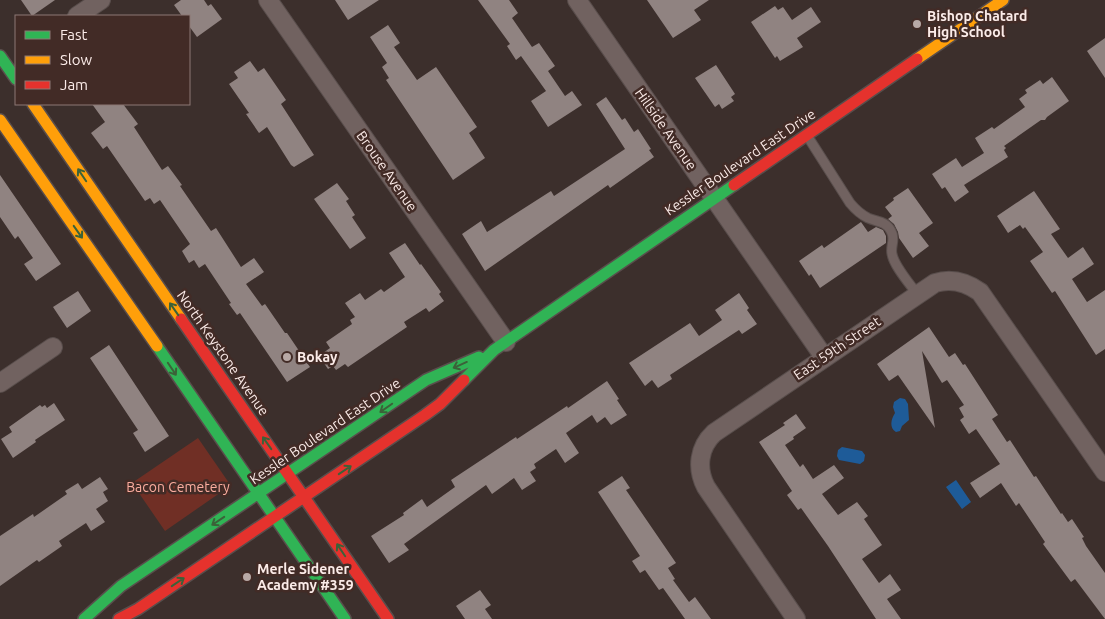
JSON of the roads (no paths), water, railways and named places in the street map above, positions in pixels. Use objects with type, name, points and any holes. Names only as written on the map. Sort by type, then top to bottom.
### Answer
[{"type":"main road","name":"Kessler Boulevard East Drive","points":[[119,619],[138,609],[440,404],[500,346],[1003,0]]},
{"type":"main road","name":"North Keystone Avenue","points":[[34,105],[388,619]]},
{"type":"main road","points":[[0,120],[345,619]]},
{"type":"main road","name":"Kessler Boulevard East Drive","points":[[84,619],[121,586],[426,380],[500,346]]},
{"type":"street","points":[[78,15],[100,0]]},
{"type":"street","name":"Brouse Avenue","points":[[268,0],[500,346]]},
{"type":"street","name":"Hillside Avenue","points":[[577,0],[824,357]]},
{"type":"street","name":"East 59th Street","points":[[796,619],[706,487],[701,473],[701,455],[705,443],[714,433],[934,282],[949,280],[972,286],[986,300],[1105,472]]},
{"type":"street","points":[[0,383],[53,347]]},
{"type":"lane","points":[[806,135],[850,203],[858,212],[870,219],[882,222],[892,232],[894,238],[892,254],[917,294]]},
{"type":"water","points":[[900,398],[905,399],[908,404],[909,420],[902,426],[900,431],[896,432],[892,426],[895,413],[893,407],[894,402]]},
{"type":"water","points":[[842,447],[862,451],[865,455],[864,461],[860,464],[839,460],[837,456],[838,450]]},
{"type":"water","points":[[956,480],[971,502],[962,509],[946,487]]},
{"type":"place","name":"Bishop Chatard High School","points":[[917,24]]},
{"type":"place","name":"Bokay","points":[[287,357]]},
{"type":"place","name":"Merle Sidener Academy #359","points":[[247,577]]},
{"type":"park label","name":"Bacon Cemetery","points":[[178,487]]}]
